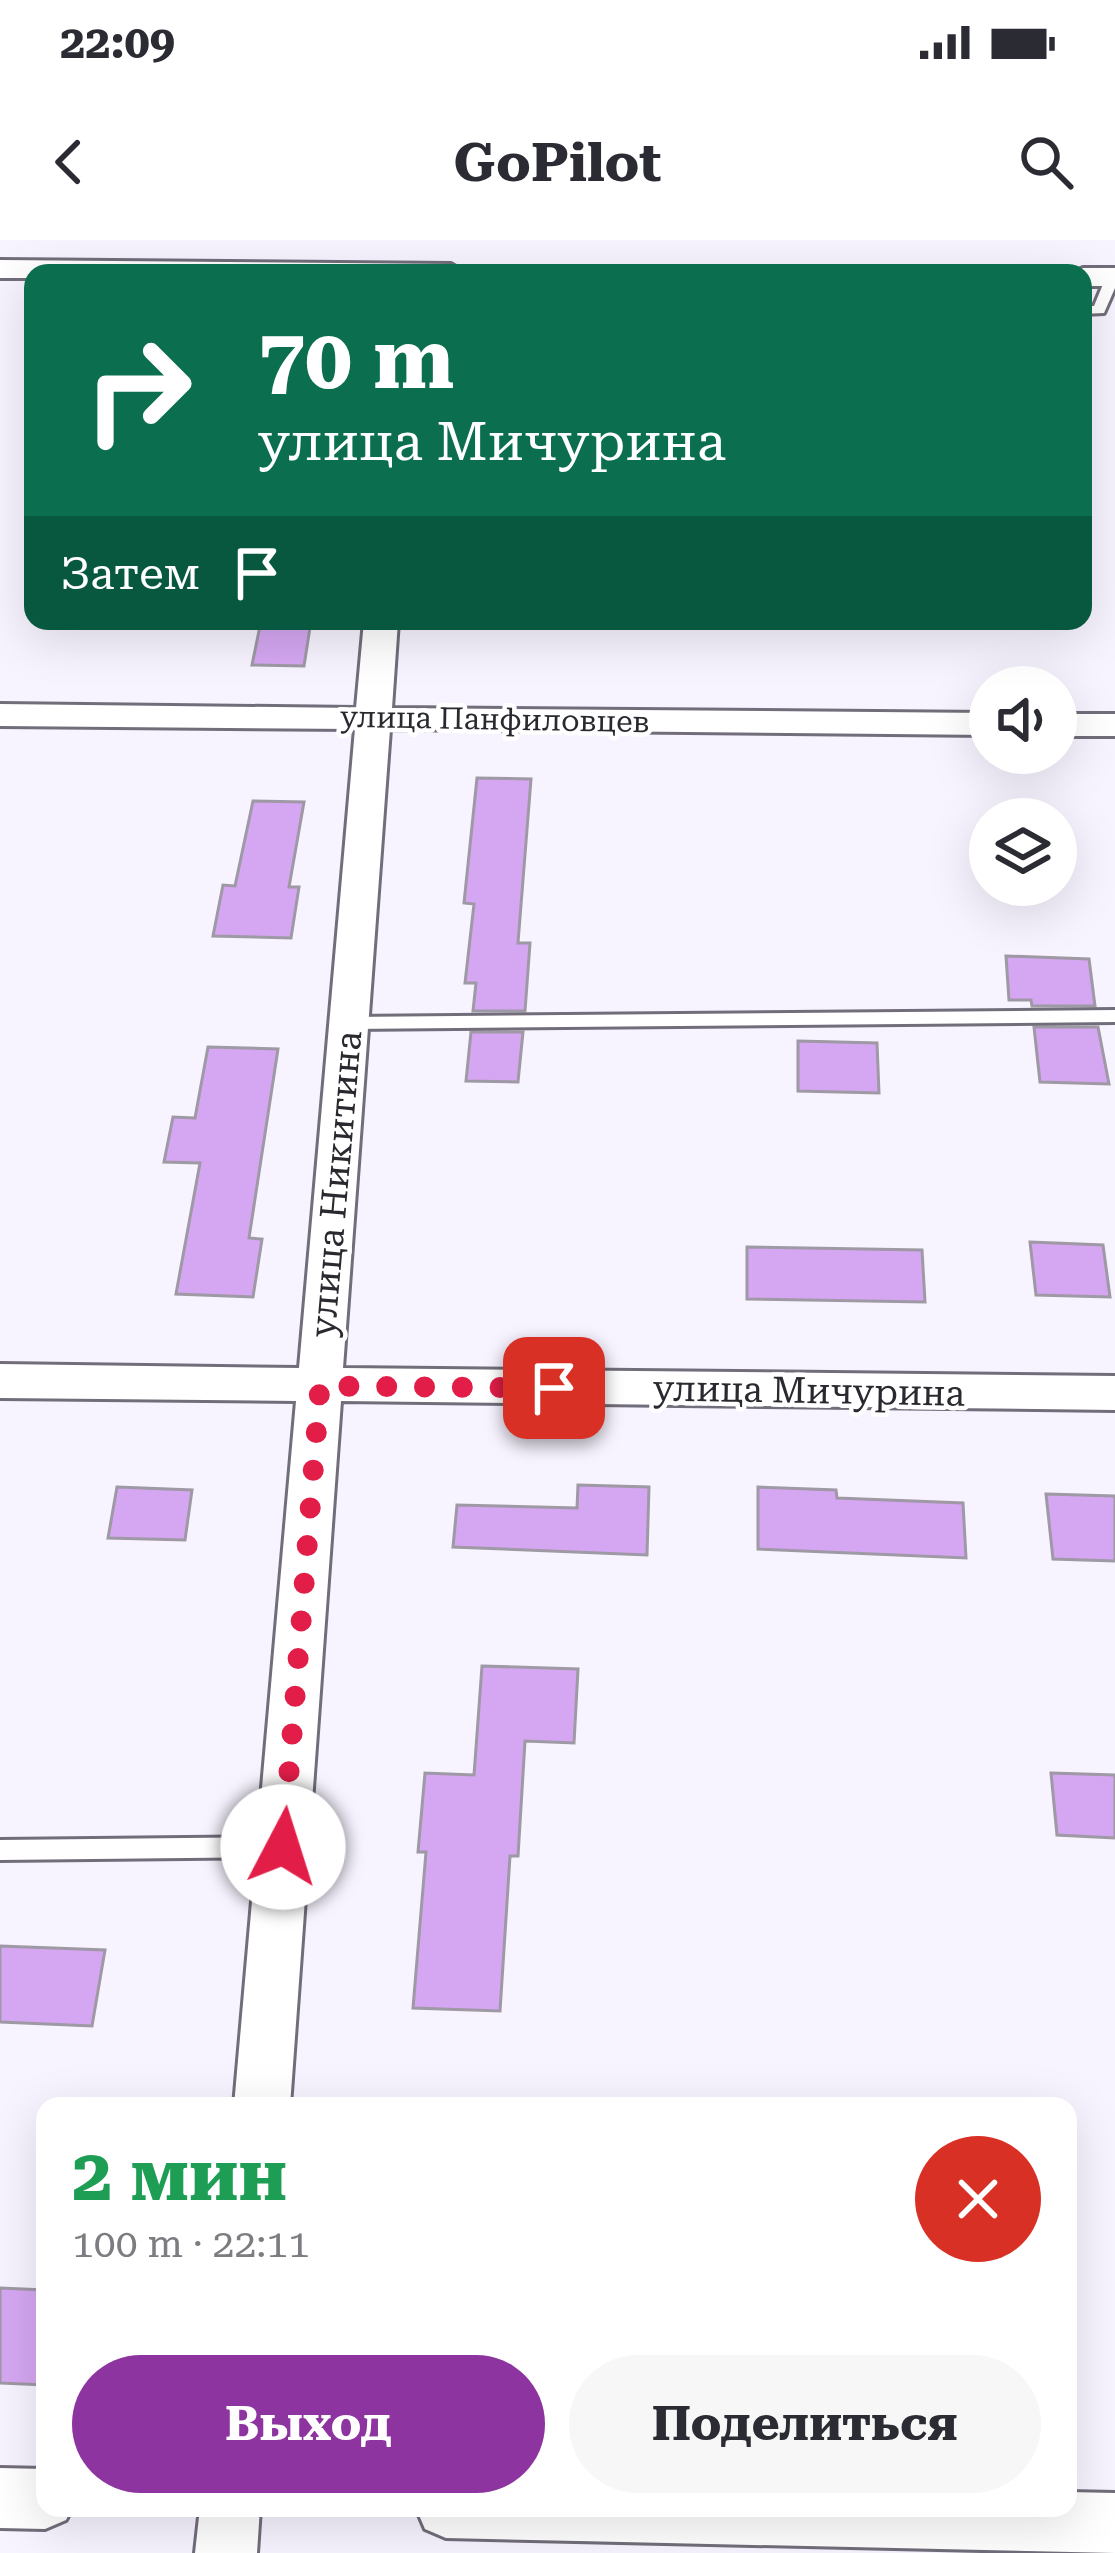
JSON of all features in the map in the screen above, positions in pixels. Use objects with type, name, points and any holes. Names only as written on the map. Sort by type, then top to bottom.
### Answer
[{"type":"street","name":"улица Никитина","points":[[263,2097],[380,630]]},
{"type":"street","name":"улица Панфиловцев","points":[[0,715],[969,724]]},
{"type":"street","points":[[1077,725],[1115,725]]},
{"type":"street","name":"улица Мичурина","points":[[0,1381],[1115,1394]]},
{"type":"street","points":[[0,2498],[36,2499]]},
{"type":"street","points":[[226,2553],[229,2517]]},
{"type":"street","points":[[822,2517],[1115,2524]]},
{"type":"lane","points":[[1092,310],[1099,310],[1104,277]]},
{"type":"lane","points":[[349,1023],[1115,1016]]},
{"type":"lane","points":[[0,1850],[283,1847]]},
{"type":"building","points":[[259,630],[310,630],[304,666],[252,665]]},
{"type":"building","points":[[477,778],[531,779],[518,943],[530,943],[525,1011],[473,1011],[476,983],[465,983],[474,904],[464,903]]},
{"type":"building","points":[[253,801],[304,802],[289,887],[299,887],[291,938],[213,936],[223,885],[235,886]]},
{"type":"building","points":[[1006,956],[1089,959],[1095,1006],[1032,1006],[1031,1000],[1009,1000]]},
{"type":"building","points":[[1034,1027],[1098,1027],[1109,1084],[1040,1082]]},
{"type":"building","points":[[471,1032],[523,1032],[518,1082],[466,1081]]},
{"type":"building","points":[[798,1041],[877,1043],[879,1093],[798,1091]]},
{"type":"building","points":[[208,1047],[278,1049],[249,1238],[262,1239],[253,1297],[176,1294],[200,1163],[164,1162],[173,1117],[195,1118]]},
{"type":"building","points":[[1030,1242],[1103,1245],[1110,1297],[1036,1295]]},
{"type":"building","points":[[747,1247],[922,1250],[925,1302],[747,1299]]},
{"type":"building","points":[[578,1485],[649,1487],[647,1555],[453,1547],[457,1505],[577,1508]]},
{"type":"building","points":[[117,1487],[192,1490],[185,1540],[108,1538]]},
{"type":"building","points":[[758,1487],[836,1490],[837,1498],[963,1503],[966,1558],[758,1549]]},
{"type":"building","points":[[1046,1494],[1115,1496],[1115,1561],[1053,1559]]},
{"type":"building","points":[[482,1666],[578,1669],[574,1743],[525,1741],[518,1856],[510,1856],[500,2011],[413,2008],[426,1852],[418,1852],[425,1773],[474,1775]]},
{"type":"building","points":[[1051,1773],[1115,1775],[1115,1838],[1057,1835]]},
{"type":"building","points":[[0,1946],[105,1950],[92,2026],[0,2022]]},
{"type":"building","points":[[0,2288],[36,2290],[36,2385],[0,2383]]},
{"type":"route","points":[[283,1847],[320,1386],[554,1388]]}]
